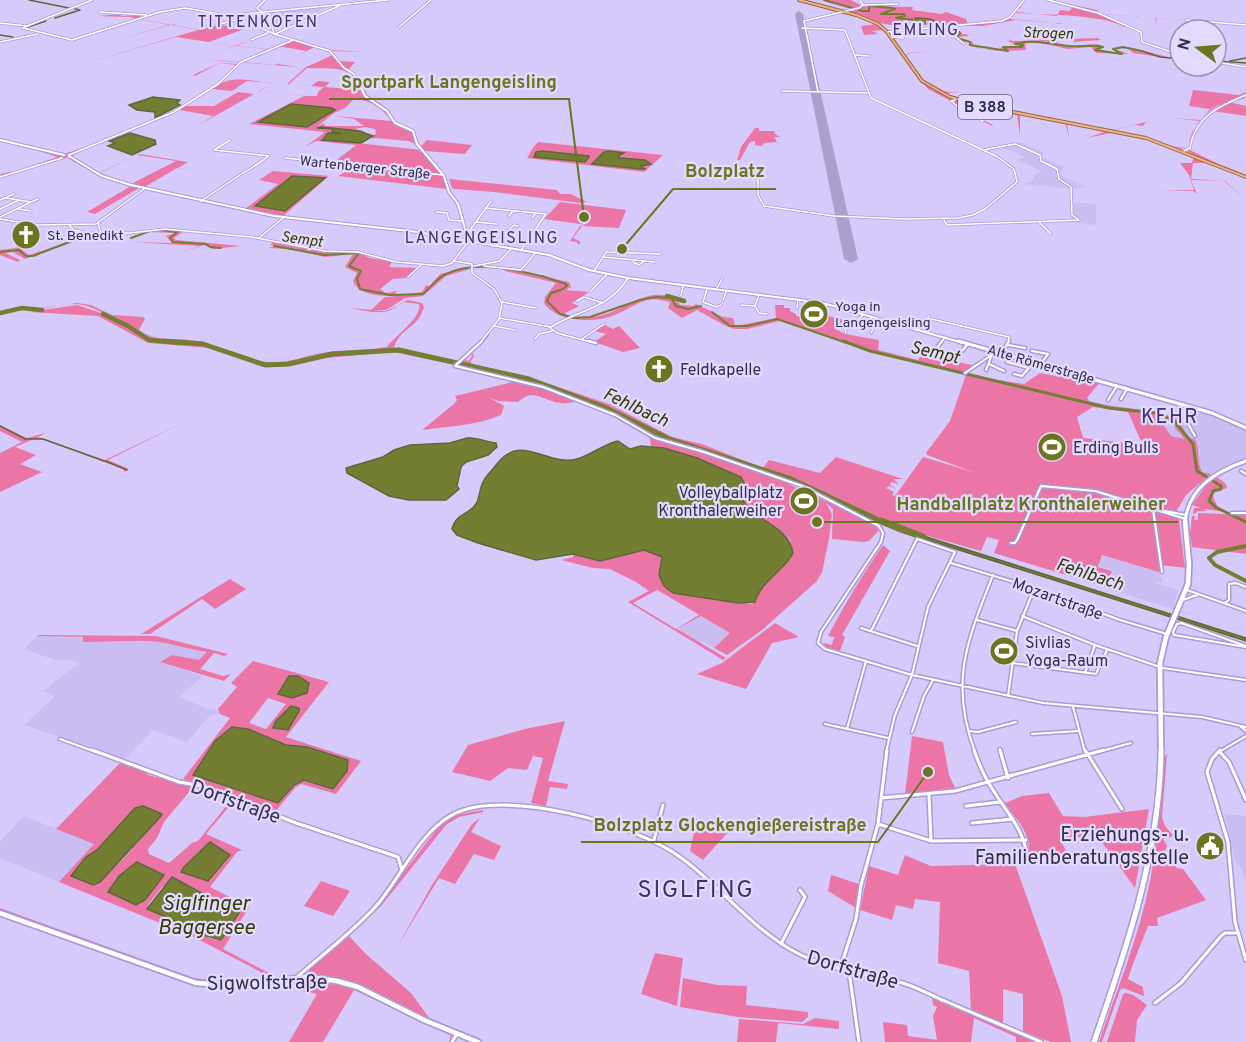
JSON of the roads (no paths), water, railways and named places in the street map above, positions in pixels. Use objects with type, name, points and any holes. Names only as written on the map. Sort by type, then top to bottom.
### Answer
[{"type":"main road","points":[[265,0],[258,10],[271,21],[275,34]]},
{"type":"main road","name":"B 388","points":[[799,0],[874,22],[889,32],[922,81],[958,99],[1137,136],[1184,151],[1246,177]]},
{"type":"main road","name":"Wartenberger Straße","points":[[275,34],[328,50],[345,69],[352,73],[365,96],[389,112],[395,123],[413,131],[417,144],[444,176],[449,192],[458,204],[466,232]]},
{"type":"main road","name":"Alte Römerstraße","points":[[0,140],[65,156],[105,177],[144,189],[284,218],[388,228],[536,252],[607,274],[628,278],[827,304],[1224,417],[1246,428]]},
{"type":"main road","points":[[466,232],[466,242]]},
{"type":"main road","points":[[1094,1042],[1134,925],[1147,872],[1158,797],[1160,667],[1167,634],[1175,623],[1187,590],[1190,570],[1186,515],[1193,497],[1209,480],[1227,468],[1246,461]]},
{"type":"street","points":[[24,27],[92,0]]},
{"type":"street","points":[[231,16],[258,10],[308,10],[388,0]]},
{"type":"street","points":[[399,27],[431,0]]},
{"type":"street","points":[[860,0],[863,5]]},
{"type":"street","points":[[889,32],[1004,21],[1010,18],[1024,0]]},
{"type":"street","points":[[1048,0],[1098,13],[1141,32],[1142,42],[1168,51]]},
{"type":"street","points":[[818,92],[804,21],[863,5],[898,4]]},
{"type":"street","points":[[0,23],[72,40],[150,15],[175,9],[195,9],[231,16],[275,34],[339,6]]},
{"type":"street","points":[[282,16],[286,10]]},
{"type":"street","points":[[99,12],[150,15]]},
{"type":"street","points":[[216,16],[222,14]]},
{"type":"street","points":[[268,17],[304,16],[303,18]]},
{"type":"street","points":[[220,24],[239,19]]},
{"type":"street","points":[[250,25],[271,21]]},
{"type":"street","points":[[1228,24],[1246,25]]},
{"type":"street","points":[[758,167],[758,195],[764,206],[779,211],[836,216],[943,219],[972,216],[991,204],[1017,182],[1016,173],[1007,163],[878,104],[867,93],[856,56],[845,30],[804,28]]},
{"type":"street","points":[[928,28],[951,33],[964,44]]},
{"type":"street","points":[[251,40],[268,33]]},
{"type":"street","points":[[892,37],[903,38],[908,33]]},
{"type":"street","points":[[0,42],[41,34]]},
{"type":"street","points":[[0,177],[65,156],[174,112],[218,84],[241,62],[294,40]]},
{"type":"street","points":[[856,56],[869,56]]},
{"type":"street","points":[[1228,64],[1246,67]]},
{"type":"street","points":[[782,91],[867,93]]},
{"type":"street","points":[[1184,151],[1190,148],[1192,133],[1210,112],[1217,106],[1246,95]]},
{"type":"street","points":[[958,99],[951,101],[962,110],[983,121]]},
{"type":"street","points":[[201,201],[269,156],[214,150],[230,140]]},
{"type":"street","points":[[983,150],[1015,144],[1040,155],[1042,162],[1058,169],[1059,180],[1071,187],[1072,215],[1082,224]]},
{"type":"street","name":"Wartenberger Straße","points":[[285,158],[444,176]]},
{"type":"street","points":[[0,218],[32,224],[98,223],[144,189]]},
{"type":"street","points":[[0,200],[14,194]]},
{"type":"street","points":[[6,198],[31,202]]},
{"type":"street","points":[[0,218],[38,199]]},
{"type":"street","points":[[0,209],[19,200]]},
{"type":"street","points":[[466,232],[470,230],[491,201]]},
{"type":"street","points":[[485,208],[546,214],[521,250]]},
{"type":"street","points":[[19,209],[31,211]]},
{"type":"street","points":[[509,216],[513,211]]},
{"type":"street","points":[[436,212],[447,213],[449,220],[462,221]]},
{"type":"street","points":[[532,218],[536,213]]},
{"type":"street","points":[[259,238],[284,218]]},
{"type":"street","points":[[944,220],[947,225],[1079,220]]},
{"type":"street","points":[[475,222],[498,224]]},
{"type":"street","points":[[1039,222],[1050,234]]},
{"type":"street","points":[[98,223],[101,234]]},
{"type":"street","points":[[69,225],[78,231],[101,234],[165,229],[259,238],[324,251],[354,251],[380,260],[443,266],[454,261],[466,242]]},
{"type":"street","points":[[492,246],[514,225],[518,226]]},
{"type":"street","points":[[454,261],[472,267],[484,265],[500,261],[511,249]]},
{"type":"street","points":[[593,269],[607,251],[661,254]]},
{"type":"street","points":[[472,267],[478,264],[521,270],[536,252]]},
{"type":"street","points":[[603,257],[631,260],[639,265],[643,262],[655,262]]},
{"type":"street","points":[[408,278],[422,264]]},
{"type":"street","points":[[456,366],[494,326],[503,309],[502,302],[488,284],[473,274],[472,267]]},
{"type":"street","points":[[591,291],[607,274]]},
{"type":"street","points":[[499,318],[549,327],[568,315],[586,311],[603,303],[619,293],[628,278]]},
{"type":"street","points":[[716,290],[722,279]]},
{"type":"street","points":[[681,295],[683,286]]},
{"type":"street","points":[[707,289],[703,302],[716,307],[721,305]]},
{"type":"street","points":[[723,300],[726,291]]},
{"type":"street","points":[[759,295],[755,306],[759,313],[767,314]]},
{"type":"street","points":[[577,301],[584,297],[603,303]]},
{"type":"street","points":[[797,308],[798,299]]},
{"type":"street","points":[[502,302],[536,308]]},
{"type":"street","points":[[740,310],[741,304],[755,306]]},
{"type":"street","points":[[814,320],[818,319],[827,304]]},
{"type":"street","points":[[846,333],[844,330],[863,315]]},
{"type":"street","points":[[919,330],[928,317],[1010,338],[1002,354]]},
{"type":"street","points":[[871,333],[878,319]]},
{"type":"street","points":[[582,339],[604,324]]},
{"type":"street","points":[[494,326],[515,330]]},
{"type":"street","points":[[549,327],[552,331]]},
{"type":"street","points":[[535,339],[539,334],[552,331],[596,343]]},
{"type":"street","points":[[937,348],[945,337]]},
{"type":"street","points":[[961,352],[968,344]]},
{"type":"street","points":[[1007,345],[1025,348]]},
{"type":"street","points":[[1032,351],[1049,354],[1041,364]]},
{"type":"street","points":[[965,372],[996,352]]},
{"type":"street","points":[[986,370],[991,357]]},
{"type":"street","points":[[1007,362],[1029,368]]},
{"type":"street","points":[[1014,374],[1022,376],[1034,362]]},
{"type":"street","points":[[989,364],[1004,371]]},
{"type":"street","points":[[456,366],[543,387],[615,414],[655,438],[695,449],[801,486],[874,523],[882,531],[881,542],[844,600],[824,626],[818,639],[820,645],[825,649],[961,687],[1073,707],[1202,717],[1235,723],[1246,731],[1219,751],[1209,764],[1208,779],[1220,812],[1229,849],[1232,904],[1237,933],[1246,960]]},
{"type":"street","points":[[1108,400],[1117,386]]},
{"type":"street","points":[[1121,399],[1127,389]]},
{"type":"street","points":[[1190,407],[1187,422],[1195,436]]},
{"type":"street","points":[[1241,471],[1246,474]]},
{"type":"street","points":[[1011,543],[1015,543],[1018,538],[1041,486],[1071,488],[1186,515]]},
{"type":"street","points":[[1153,509],[1186,515]]},
{"type":"street","points":[[1153,509],[1162,572]]},
{"type":"street","points":[[1232,513],[1246,513]]},
{"type":"street","points":[[841,967],[857,913],[861,885],[878,824],[888,738],[912,675],[928,607],[956,552],[917,539],[871,631]]},
{"type":"street","name":"Mozartstraße","points":[[949,562],[1034,588],[1120,620],[1167,634]]},
{"type":"street","points":[[993,575],[976,620],[961,687],[968,731],[988,783],[1026,840],[1027,860]]},
{"type":"street","points":[[1224,603],[1229,600],[1229,584],[1236,583],[1246,587]]},
{"type":"street","points":[[1008,696],[1017,631],[1034,588]]},
{"type":"street","points":[[1187,590],[1246,611]]},
{"type":"street","points":[[1183,600],[1200,595]]},
{"type":"street","points":[[1022,616],[1107,650],[1160,667],[1246,680]]},
{"type":"street","points":[[976,620],[1017,631]]},
{"type":"street","points":[[1175,623],[1246,646],[1174,635],[1175,623]]},
{"type":"street","points":[[861,628],[917,646]]},
{"type":"street","points":[[1085,673],[1095,645]]},
{"type":"street","points":[[1012,663],[1096,674],[1107,650]]},
{"type":"street","points":[[847,729],[866,661]]},
{"type":"street","points":[[912,732],[924,696],[933,680]]},
{"type":"street","points":[[1073,707],[1086,754],[1122,809]]},
{"type":"street","points":[[968,731],[978,732],[1016,722]]},
{"type":"street","points":[[825,724],[888,738]]},
{"type":"street","points":[[1032,734],[1078,731]]},
{"type":"street","name":"Dorfstraße","points":[[60,739],[173,780],[201,786],[296,824],[398,857],[402,870]]},
{"type":"street","points":[[881,798],[929,795],[988,783],[1131,743]]},
{"type":"street","points":[[1000,749],[1008,778]]},
{"type":"street","points":[[1219,751],[1229,762],[1246,800]]},
{"type":"street","points":[[929,795],[932,841]]},
{"type":"street","points":[[966,806],[1000,802]]},
{"type":"street","name":"Dorfstraße","points":[[296,978],[376,906],[442,821],[462,812],[484,807],[506,805],[546,808],[639,833],[654,840],[681,857],[729,901],[782,944],[812,960],[901,982],[1041,1042]]},
{"type":"street","points":[[654,840],[663,805]]},
{"type":"street","points":[[972,823],[1013,819]]},
{"type":"street","points":[[878,824],[932,841],[1026,840]]},
{"type":"street","points":[[782,944],[805,897],[800,890]]},
{"type":"street","name":"Sigwolfstraße","points":[[0,913],[196,984],[224,986],[296,978],[321,978],[351,985],[478,1042]]},
{"type":"street","points":[[1155,1003],[1163,999],[1203,961],[1221,936],[1225,933],[1237,933]]},
{"type":"street","points":[[849,971],[859,1042]]},
{"type":"street","points":[[452,1042],[457,1034]]},
{"type":"water","points":[[153,97],[180,100],[177,103],[180,105],[155,118],[155,112],[137,110],[129,105]]},
{"type":"water","points":[[291,104],[335,110],[307,127],[258,122]]},
{"type":"water","points":[[322,127],[359,131],[373,136],[361,143],[322,140],[328,133],[342,134],[332,132],[333,129],[317,128]]},
{"type":"water","points":[[130,133],[155,140],[156,144],[132,155],[108,146],[115,143],[109,141]]},
{"type":"water","points":[[536,152],[589,157],[585,162],[534,157]]},
{"type":"water","points":[[604,152],[624,153],[618,156],[620,158],[645,160],[651,164],[641,166],[645,169],[640,169],[592,164]]},
{"type":"water","points":[[292,176],[325,178],[285,211],[255,206]]},
{"type":"water","points":[[467,438],[496,443],[497,447],[488,455],[466,462],[461,467],[457,486],[459,489],[446,500],[409,500],[389,496],[347,473],[346,468],[383,457],[394,450],[410,445],[450,443]]},
{"type":"water","points":[[618,441],[630,449],[641,446],[664,448],[697,458],[741,477],[744,483],[739,491],[743,501],[758,516],[783,534],[790,543],[793,553],[762,588],[755,602],[738,603],[673,593],[664,586],[659,575],[662,557],[644,550],[600,561],[573,554],[536,560],[478,543],[457,535],[452,529],[457,520],[476,504],[484,479],[506,455],[525,450],[555,459],[577,459]]},
{"type":"water","points":[[914,533],[1246,638],[1246,641],[915,536]]},
{"type":"water","points":[[289,676],[298,676],[309,683],[307,693],[292,698],[278,694]]},
{"type":"water","points":[[291,706],[299,708],[299,711],[288,730],[273,728],[276,721]]},
{"type":"water","points":[[232,727],[248,729],[286,745],[307,747],[348,760],[347,771],[333,789],[304,780],[294,785],[278,803],[193,775],[215,741]]},
{"type":"water","points":[[143,806],[162,814],[100,882],[93,885],[71,876],[86,857],[97,850],[135,808]]},
{"type":"water","points":[[210,842],[230,855],[208,881],[181,872],[184,867]]},
{"type":"water","points":[[137,862],[164,875],[145,900],[136,905],[108,892],[119,876]]},
{"type":"water","name":"Siglfinger Baggersee","points":[[172,877],[239,913],[221,940],[195,933],[189,927],[147,909]]},
{"type":"waterway","points":[[29,0],[69,8]]},
{"type":"waterway","name":"Strogen","points":[[824,0],[863,11],[869,11],[869,6],[892,8],[895,9],[881,14],[904,14],[905,16],[896,18],[925,21],[925,24]]},
{"type":"waterway","points":[[55,18],[80,10],[72,8]]},
{"type":"waterway","points":[[915,18],[929,19],[943,24]]},
{"type":"waterway","points":[[25,28],[46,21]]},
{"type":"waterway","name":"Strogen","points":[[957,30],[960,33],[957,38],[970,42],[970,45],[1008,51],[1003,47],[1022,47],[1023,45],[1015,44],[1035,42],[1069,46],[1099,46],[1103,47],[1095,50],[1122,54],[1113,49],[1123,47],[1142,51]]},
{"type":"waterway","points":[[0,35],[13,37]]},
{"type":"waterway","name":"Strogen","points":[[1142,51],[1168,58]]},
{"type":"waterway","name":"Strogen","points":[[1230,61],[1246,58]]},
{"type":"waterway","name":"Strogen","points":[[1228,62],[1246,63]]},
{"type":"waterway","name":"Sempt","points":[[160,230],[177,232],[170,238],[173,242],[206,244],[210,247],[221,248]]},
{"type":"waterway","name":"Sempt","points":[[131,238],[150,231]]},
{"type":"waterway","name":"Sempt","points":[[0,252],[19,250],[26,256],[33,256],[77,239],[99,235]]},
{"type":"waterway","name":"Sempt","points":[[274,246],[324,255],[359,253],[349,266],[361,271],[357,279],[360,289],[390,295],[423,294],[441,277],[455,270],[467,268],[492,267],[541,276]]},
{"type":"waterway","name":"Sempt","points":[[542,276],[566,284],[567,286],[561,290],[551,293],[547,301],[560,314],[574,318],[590,317],[656,297],[671,298],[676,306],[688,309],[701,306]]},
{"type":"waterway","name":"Sempt","points":[[667,296],[684,301]]},
{"type":"waterway","name":"Fehlbach","points":[[0,313],[22,308],[42,310]]},
{"type":"waterway","name":"Sempt","points":[[712,312],[730,326],[747,326],[777,319],[847,343]]},
{"type":"waterway","name":"Fehlbach","points":[[103,314],[128,326],[149,340],[184,343]]},
{"type":"waterway","name":"Fehlbach","points":[[164,341],[203,344],[265,365],[289,364],[332,354],[399,350],[529,379],[604,407],[669,439],[791,479],[885,523]]},
{"type":"waterway","name":"Sempt","points":[[843,341],[870,351],[1109,408],[1156,413],[1174,421],[1193,444],[1197,471],[1221,486],[1221,489],[1213,491],[1209,501],[1217,508],[1246,522]]},
{"type":"waterway","points":[[0,426],[25,439],[43,439],[104,461]]},
{"type":"waterway","points":[[105,461],[127,470]]},
{"type":"waterway","name":"Fehlbach","points":[[881,521],[923,537]]},
{"type":"waterway","name":"Sempt","points":[[1246,546],[1217,552],[1209,558],[1215,565],[1246,581]]},
{"type":"place","name":"Sportpark Langengeisling","points":[[584,217]]},
{"type":"place","name":"St. Benedikt","points":[[26,235]]},
{"type":"place","name":"Bolzplatz","points":[[622,249]]},
{"type":"place","name":"Yoga in Langengeisling","points":[[814,314]]},
{"type":"place","name":"Feldkapelle","points":[[659,369]]},
{"type":"place","name":"Erding Bulls","points":[[1052,447]]},
{"type":"place","name":"Volleyballplatz Kronthalerweiher","points":[[804,501]]},
{"type":"place","name":"Handballplatz Kronthalerweiher","points":[[817,522]]},
{"type":"place","name":"Sivlias Yoga-Raum","points":[[1004,651]]},
{"type":"place","name":"Bolzplatz Glockengießereistraße","points":[[928,772]]},
{"type":"place","name":"Erziehungs- u. Familienberatungsstelle","points":[[1210,846]]},
{"type":"district","name":"TITTENKOFEN","points":[[258,21]]},
{"type":"district","name":"EMLING","points":[[926,29]]},
{"type":"district","name":"LANGENGEISLING","points":[[482,237]]},
{"type":"district","name":"KEHR","points":[[1170,416]]},
{"type":"district","name":"SIGLFING","points":[[696,889]]}]
